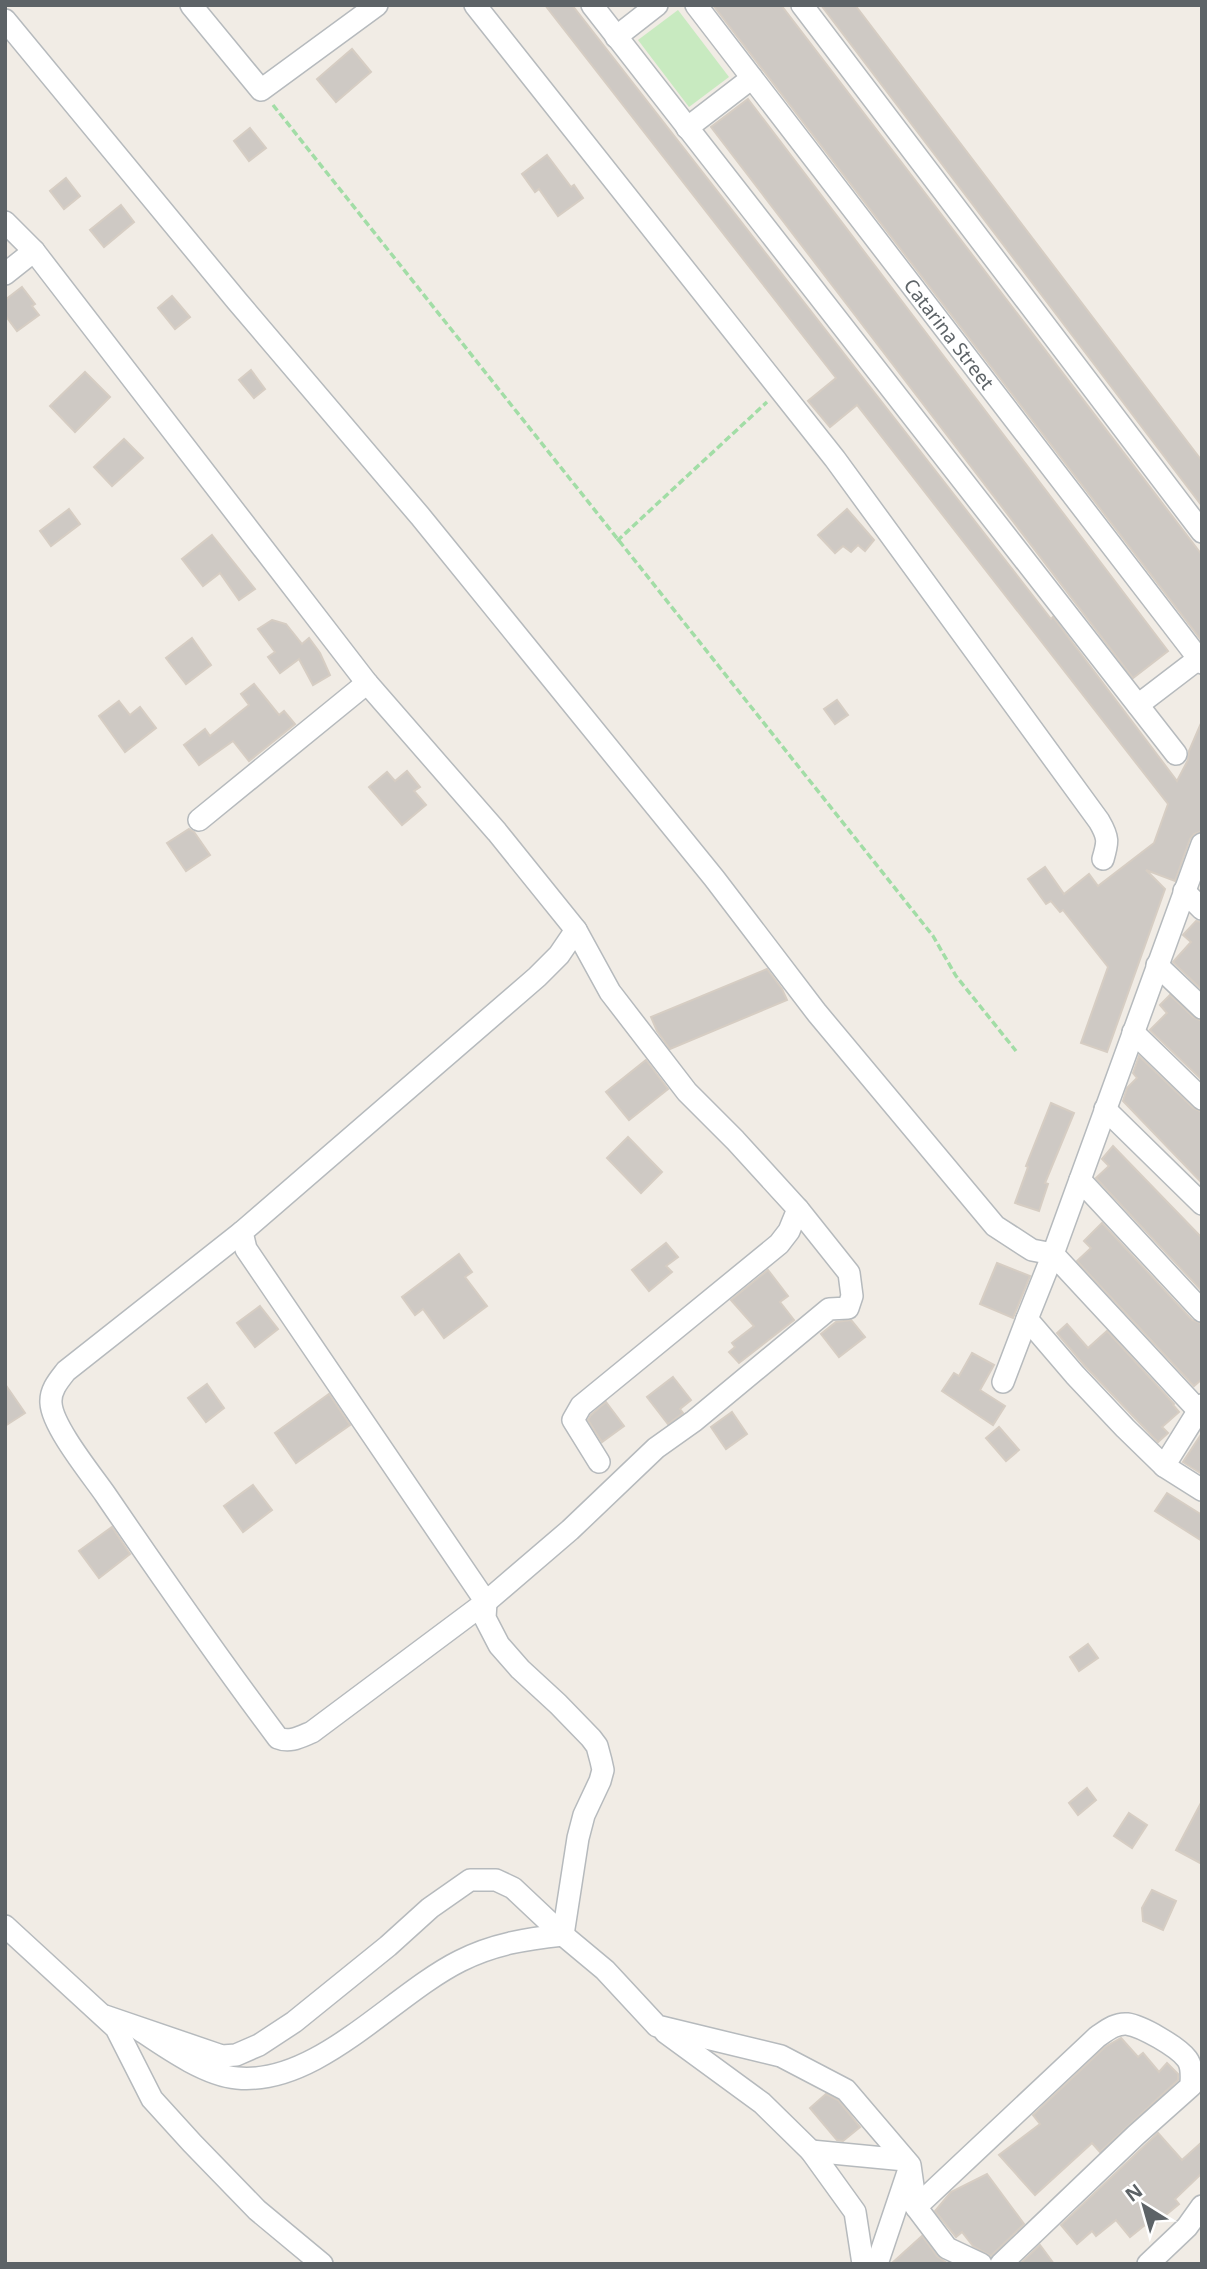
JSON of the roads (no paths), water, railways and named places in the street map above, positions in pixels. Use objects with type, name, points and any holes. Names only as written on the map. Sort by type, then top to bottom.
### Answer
[{"type":"street","points":[[191,5],[261,90],[377,5]]},
{"type":"street","points":[[475,5],[835,459],[1099,821],[1106,832],[1108,842],[1103,859]]},
{"type":"street","points":[[592,5],[1176,754]]},
{"type":"street","points":[[616,37],[657,5]]},
{"type":"street","name":"Catarina Street","points":[[696,5],[1201,659]]},
{"type":"street","points":[[802,5],[1202,532]]},
{"type":"street","points":[[5,20],[420,516],[714,878],[817,1013],[995,1226],[1032,1250],[1053,1254],[1200,1408],[1164,1466]]},
{"type":"street","points":[[687,128],[752,78]]},
{"type":"street","points":[[5,222],[34,251],[367,683],[497,832],[576,930],[610,992],[687,1092],[798,1209],[849,1273],[852,1296],[848,1308],[829,1309],[694,1421],[656,1448],[570,1530],[486,1602],[312,1732],[294,1740],[284,1741],[278,1738],[241,1689],[72,1446],[54,1416],[51,1394],[66,1371],[242,1232],[537,977],[559,955],[576,930]]},
{"type":"street","points":[[5,274],[34,251]]},
{"type":"street","points":[[1138,705],[1201,659]]},
{"type":"street","points":[[199,820],[367,683]]},
{"type":"street","points":[[1003,1382],[1053,1254],[1202,844]]},
{"type":"street","points":[[1184,891],[1202,909]]},
{"type":"street","points":[[1157,965],[1202,1008]]},
{"type":"street","points":[[1133,1032],[1202,1099]]},
{"type":"street","points":[[1105,1109],[1202,1204]]},
{"type":"street","points":[[1080,1180],[1202,1311]]},
{"type":"street","points":[[599,1462],[573,1420],[581,1406],[779,1244],[789,1230],[798,1209]]},
{"type":"street","points":[[242,1232],[247,1249],[486,1602],[485,1618],[499,1645],[597,1746],[603,1770],[584,1815],[578,1838],[563,1935]]},
{"type":"street","points":[[1027,1319],[1083,1384],[1164,1466],[1202,1490]]},
{"type":"street","points":[[105,2016],[222,2056],[236,2055],[259,2045],[294,2022],[388,1946],[430,1908],[470,1880],[496,1880],[513,1888],[563,1935],[605,1969],[657,2026],[762,2103],[811,2151],[855,2211],[863,2264]]},
{"type":"street","points":[[5,1926],[105,2016],[116,2028],[152,2099],[257,2210],[322,2264]]},
{"type":"street","points":[[137,2028],[191,2062],[234,2078],[263,2078],[288,2072],[329,2051],[458,1962],[486,1949],[513,1941],[563,1935]]},
{"type":"street","points":[[916,2207],[1112,2026],[1125,2024],[1139,2028],[1161,2039],[1183,2055],[1190,2065],[1191,2086],[1001,2264]]},
{"type":"street","points":[[657,2026],[781,2056],[846,2090],[907,2162],[916,2207],[947,2248],[981,2264]]},
{"type":"street","points":[[811,2151],[907,2162]]},
{"type":"street","points":[[877,2264],[907,2162]]},
{"type":"street","points":[[1148,2264],[1187,2227],[1202,2206]]}]
